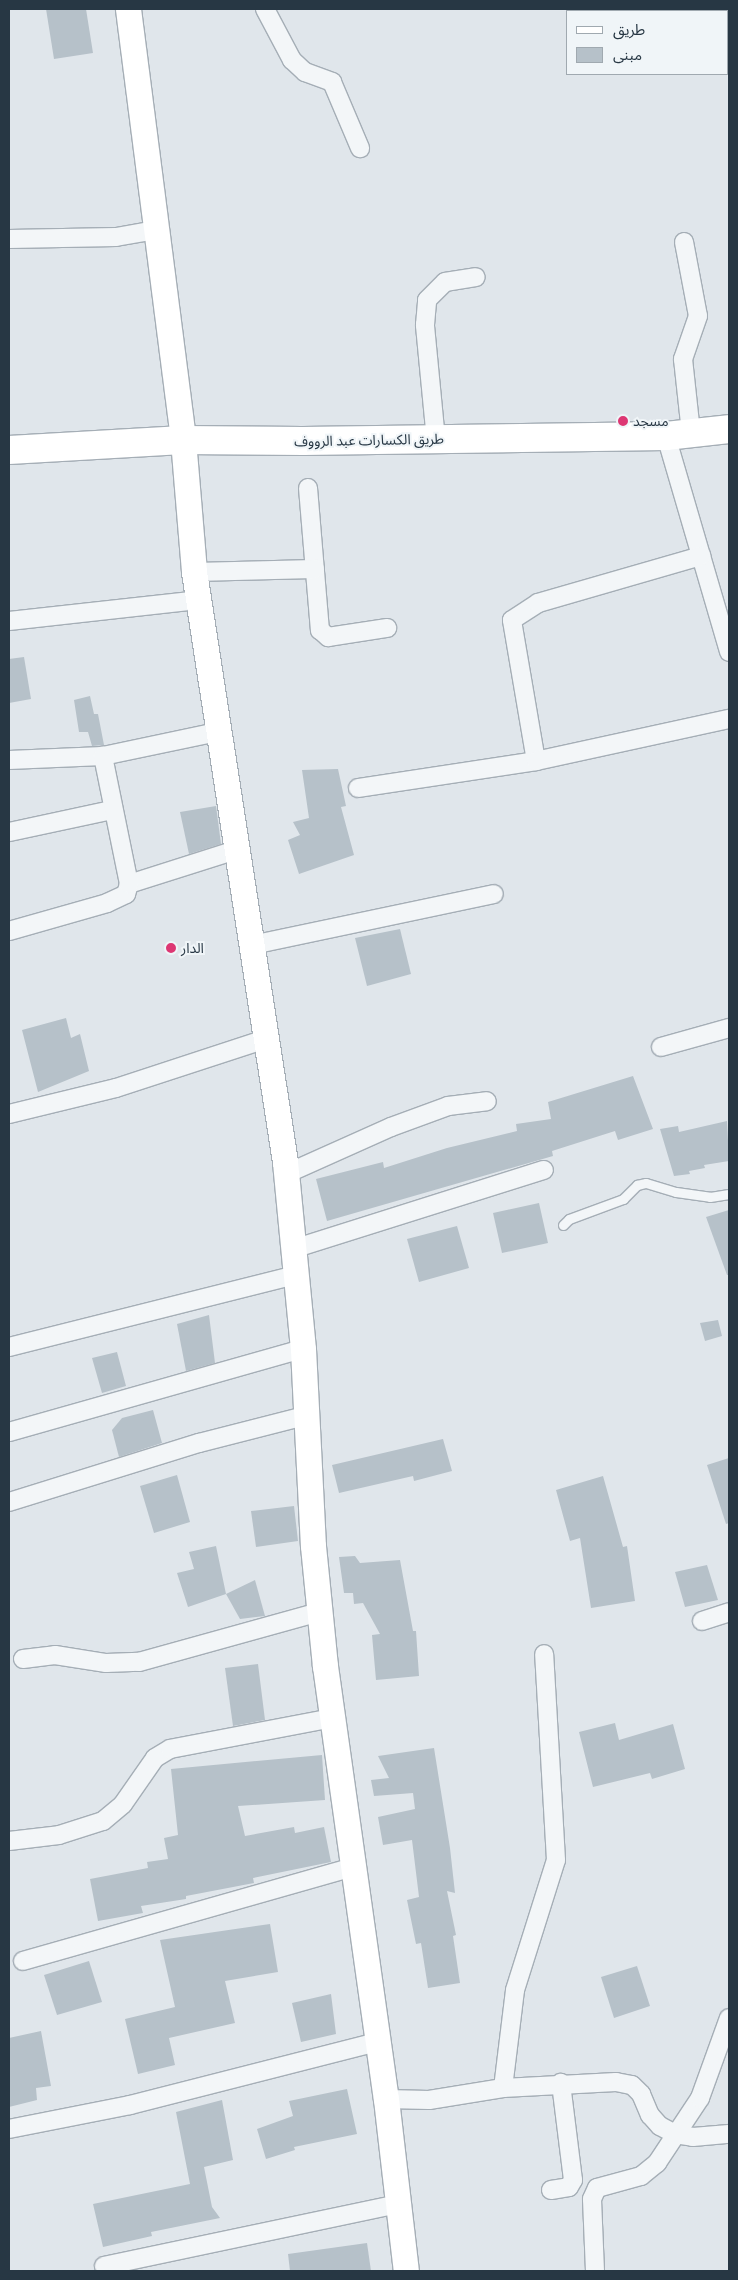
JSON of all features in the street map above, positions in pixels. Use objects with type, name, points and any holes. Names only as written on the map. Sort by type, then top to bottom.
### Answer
[{"type":"main road","name":"طريق الكسارات عبد الرووف","points":[[9,450],[182,440],[436,440],[678,435],[729,429]]},
{"type":"street","points":[[128,9],[182,440],[194,572],[286,1174],[303,1349],[305,1416],[319,1612],[332,1718],[386,2100],[406,2271]]},
{"type":"street","points":[[265,9],[292,60],[305,72],[332,82],[360,148]]},
{"type":"street","points":[[9,239],[116,237],[156,230]]},
{"type":"street","points":[[684,242],[698,316],[683,359],[678,435],[701,556],[729,652]]},
{"type":"street","points":[[436,440],[425,325],[427,300],[445,282],[476,277]]},
{"type":"street","points":[[308,488],[320,630],[328,637],[387,628]]},
{"type":"street","points":[[536,761],[512,620],[538,603],[701,556]]},
{"type":"street","points":[[194,572],[315,569]]},
{"type":"street","points":[[9,622],[198,600]]},
{"type":"street","points":[[358,788],[536,761],[729,719]]},
{"type":"street","points":[[9,760],[102,756],[217,732]]},
{"type":"street","points":[[9,931],[107,903],[126,894],[129,884],[102,756]]},
{"type":"street","points":[[9,832],[112,810]]},
{"type":"street","points":[[129,884],[236,850]]},
{"type":"street","points":[[252,945],[494,894]]},
{"type":"street","points":[[661,1046],[729,1028]]},
{"type":"street","points":[[9,1114],[116,1088],[266,1039]]},
{"type":"street","points":[[286,1174],[448,1106],[487,1101]]},
{"type":"street","points":[[294,1249],[544,1170]]},
{"type":"street","points":[[9,1347],[296,1275]]},
{"type":"street","points":[[9,1432],[303,1349]]},
{"type":"street","points":[[9,1502],[199,1443],[305,1416]]},
{"type":"street","points":[[23,1659],[55,1655],[106,1662],[138,1662],[319,1612]]},
{"type":"street","points":[[702,1621],[729,1612]]},
{"type":"street","points":[[503,2088],[515,1990],[556,1860],[557,1847],[544,1654]]},
{"type":"street","points":[[9,1841],[59,1835],[103,1821],[123,1804],[155,1758],[170,1749],[332,1718]]},
{"type":"street","points":[[24,1961],[353,1867]]},
{"type":"street","points":[[596,2271],[592,2199],[598,2188],[641,2176],[657,2163],[700,2098],[729,2018]]},
{"type":"street","points":[[9,2129],[130,2106],[377,2042]]},
{"type":"street","points":[[386,2100],[429,2100],[503,2088],[561,2083],[616,2082],[632,2085],[641,2094],[650,2115],[660,2126],[675,2134],[693,2137],[729,2134]]},
{"type":"street","points":[[551,2190],[569,2187],[573,2180],[561,2083]]},
{"type":"street","points":[[104,2266],[398,2204]]},
{"type":"lane","points":[[563,1225],[569,1218],[623,1199],[637,1185],[646,1183],[676,1192],[710,1197],[729,1194]]},
{"type":"building","points":[[46,9],[86,9],[93,53],[54,59]]},
{"type":"building","points":[[24,657],[31,699],[9,703],[9,659]]},
{"type":"building","points":[[90,696],[94,714],[98,714],[104,745],[92,746],[88,732],[79,732],[74,700]]},
{"type":"building","points":[[338,769],[346,806],[341,807],[354,855],[299,874],[288,840],[300,835],[293,822],[309,818],[302,770]]},
{"type":"building","points":[[216,806],[221,844],[189,854],[180,812]]},
{"type":"building","points":[[400,929],[411,974],[367,986],[355,938]]},
{"type":"building","points":[[66,1018],[71,1038],[80,1034],[89,1071],[38,1092],[22,1030]]},
{"type":"building","points":[[633,1076],[653,1129],[618,1140],[615,1131],[552,1151],[553,1156],[327,1221],[316,1179],[383,1162],[384,1168],[447,1148],[517,1131],[516,1124],[551,1119],[548,1102]]},
{"type":"building","points":[[727,1121],[729,1161],[704,1165],[705,1168],[689,1171],[690,1174],[674,1176],[660,1129],[678,1126],[679,1132]]},
{"type":"building","points":[[539,1203],[548,1243],[502,1253],[493,1213]]},
{"type":"building","points":[[729,1210],[729,1275],[727,1275],[706,1217]]},
{"type":"building","points":[[457,1226],[469,1268],[419,1282],[407,1239]]},
{"type":"building","points":[[209,1315],[215,1363],[186,1371],[177,1324]]},
{"type":"building","points":[[718,1320],[722,1336],[705,1341],[700,1323]]},
{"type":"building","points":[[117,1352],[126,1386],[102,1393],[92,1358]]},
{"type":"building","points":[[153,1410],[162,1443],[119,1457],[112,1430],[122,1418]]},
{"type":"building","points":[[443,1439],[452,1471],[414,1481],[413,1476],[339,1493],[332,1465]]},
{"type":"building","points":[[729,1458],[729,1523],[726,1524],[707,1465]]},
{"type":"building","points":[[177,1475],[190,1522],[154,1533],[140,1486]]},
{"type":"building","points":[[603,1476],[623,1547],[627,1546],[635,1601],[591,1608],[580,1538],[570,1541],[556,1490]]},
{"type":"building","points":[[294,1506],[298,1541],[256,1547],[251,1511]]},
{"type":"building","points":[[216,1546],[226,1594],[188,1607],[177,1573],[194,1569],[189,1552]]},
{"type":"building","points":[[355,1556],[360,1563],[400,1560],[413,1631],[416,1631],[419,1676],[376,1680],[372,1635],[380,1634],[363,1603],[354,1604],[353,1593],[344,1593],[339,1557]]},
{"type":"building","points":[[707,1565],[718,1600],[685,1607],[675,1572]]},
{"type":"building","points":[[255,1580],[265,1616],[240,1619],[226,1594]]},
{"type":"building","points":[[258,1664],[265,1720],[233,1726],[225,1668]]},
{"type":"building","points":[[615,1723],[619,1740],[673,1724],[685,1769],[652,1779],[650,1773],[593,1787],[579,1732]]},
{"type":"building","points":[[434,1748],[450,1848],[455,1893],[447,1891],[456,1935],[453,1936],[460,1983],[428,1988],[421,1943],[416,1944],[407,1900],[419,1897],[412,1840],[383,1845],[378,1817],[415,1809],[413,1793],[374,1796],[371,1780],[389,1778],[378,1756]]},
{"type":"building","points":[[322,1755],[325,1800],[238,1806],[245,1836],[294,1827],[295,1833],[324,1827],[331,1862],[253,1878],[254,1883],[186,1896],[186,1899],[141,1906],[143,1913],[98,1921],[90,1879],[148,1868],[147,1862],[168,1859],[164,1838],[178,1835],[171,1769]]},
{"type":"building","points":[[270,1924],[278,1972],[225,1981],[235,2023],[169,2038],[175,2065],[138,2074],[125,2019],[175,2007],[160,1940]]},
{"type":"building","points":[[89,1961],[102,2002],[57,2015],[44,1975]]},
{"type":"building","points":[[637,1966],[650,2006],[614,2018],[601,1977]]},
{"type":"building","points":[[331,1994],[336,2034],[301,2042],[292,2003]]},
{"type":"building","points":[[41,2031],[51,2086],[36,2088],[37,2100],[9,2107],[9,2038]]},
{"type":"building","points":[[347,2089],[357,2134],[294,2147],[295,2150],[266,2159],[257,2129],[293,2116],[289,2101]]},
{"type":"building","points":[[222,2100],[233,2160],[204,2167],[212,2207],[220,2218],[151,2232],[152,2236],[103,2247],[93,2204],[190,2184],[176,2112]]},
{"type":"building","points":[[367,2243],[371,2271],[290,2271],[288,2254]]},
{"type":"place","name":"مسجد","points":[[623,421]]},
{"type":"place","name":"الدار","points":[[171,948]]}]
